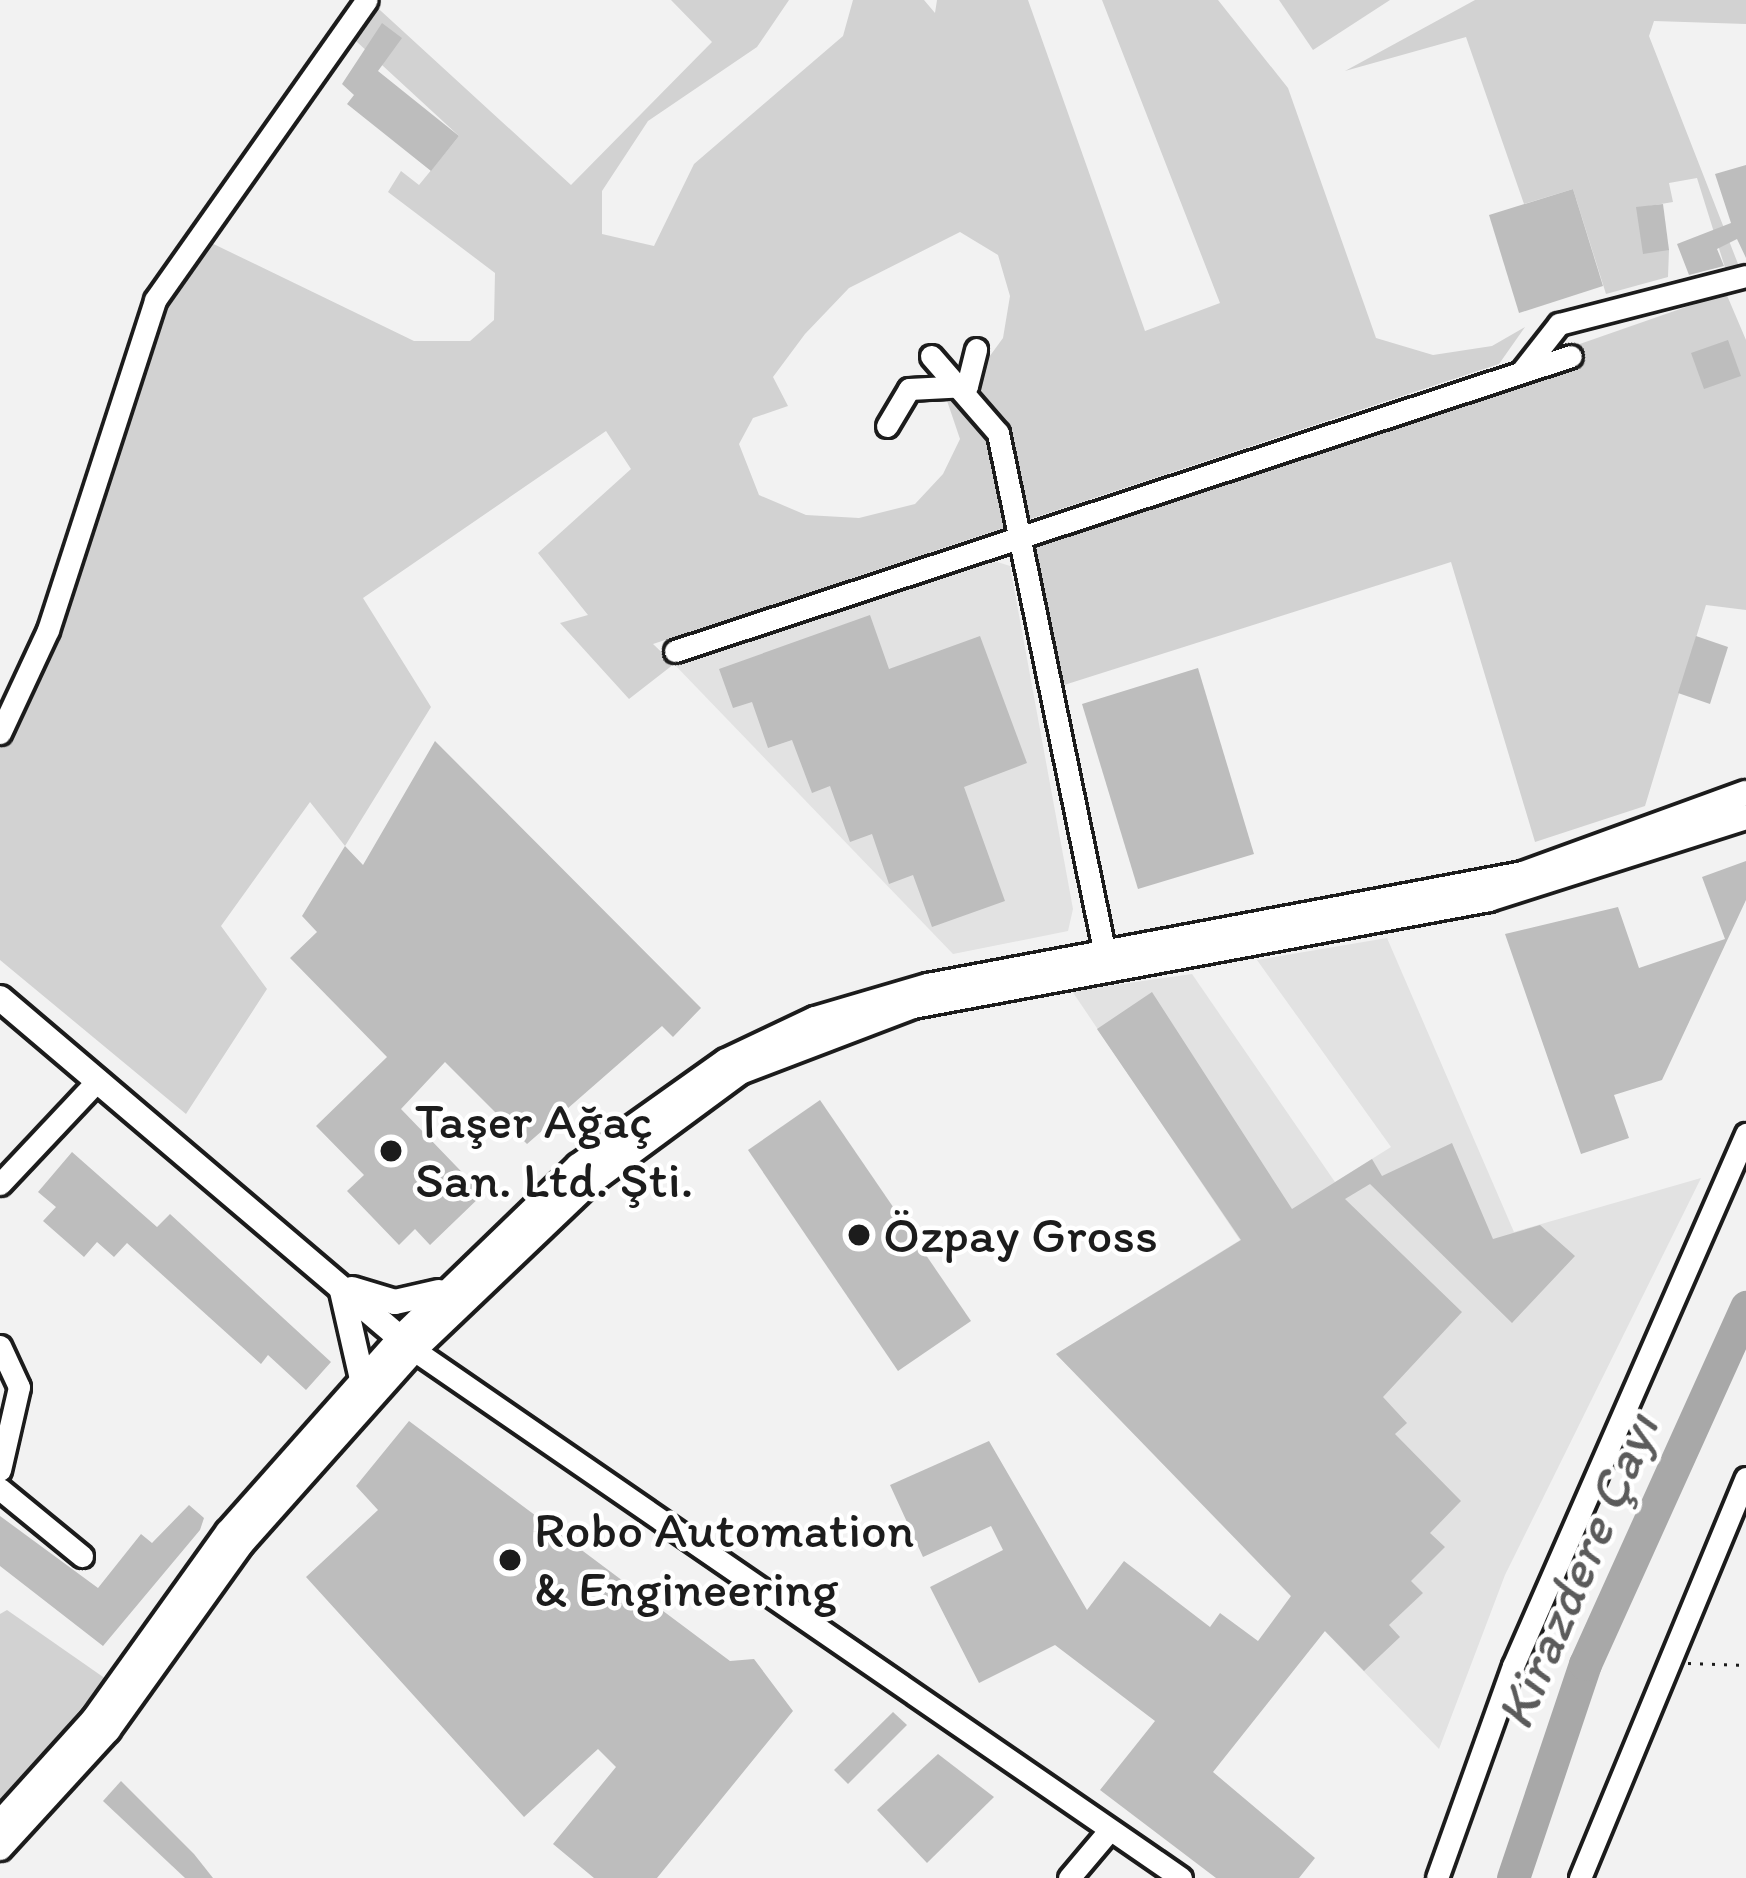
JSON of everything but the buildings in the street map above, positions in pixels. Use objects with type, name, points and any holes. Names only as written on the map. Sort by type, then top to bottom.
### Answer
[{"type":"main road","points":[[0,1823],[362,1379],[620,1157],[740,1072],[887,1013],[1107,961],[1523,874],[1746,793]]},
{"type":"main road","points":[[0,1848],[108,1730],[242,1543],[448,1288],[578,1166],[749,1049],[878,998],[1489,899],[1746,818]]},
{"type":"main road","points":[[0,998],[407,1344]]},
{"type":"main road","points":[[338,1283],[394,1302],[448,1288]]},
{"type":"main road","points":[[338,1283],[362,1379]]},
{"type":"street","points":[[0,733],[48,630],[155,300],[367,0]]},
{"type":"street","points":[[1522,371],[1559,324],[1746,277]]},
{"type":"street","points":[[968,386],[976,350]]},
{"type":"street","points":[[931,356],[968,386],[998,433],[1107,961]]},
{"type":"street","points":[[675,651],[1571,356]]},
{"type":"street","points":[[887,426],[909,389],[968,386]]},
{"type":"street","points":[[0,1184],[98,1080]]},
{"type":"street","points":[[1437,1878],[1514,1666],[1746,1134]]},
{"type":"street","points":[[407,1344],[1107,1833],[1181,1878]]},
{"type":"street","points":[[0,1346],[19,1387],[0,1470]]},
{"type":"street","points":[[1580,1878],[1666,1659],[1746,1478]]},
{"type":"street","points":[[0,1489],[82,1556]]},
{"type":"street","points":[[1069,1878],[1107,1833]]},
{"type":"path","points":[[1666,1659],[1746,1665]]},
{"type":"shaded area","points":[[369,0],[571,185],[712,42],[671,0],[789,0],[757,47],[648,121],[602,191],[602,234],[654,246],[694,164],[843,36],[853,0],[924,0],[935,13],[937,0],[1028,0],[1145,331],[1220,303],[1102,0],[1218,0],[1288,88],[1376,338],[1433,355],[1492,346],[1525,327],[1499,364],[653,644],[674,664],[629,699],[560,623],[588,615],[538,553],[631,469],[606,431],[363,598],[431,707],[345,846],[310,802],[221,926],[267,989],[186,1114],[0,960],[0,733],[155,300],[197,236],[414,341],[470,341],[494,320],[495,273],[388,192],[401,171],[419,185],[459,136],[344,30]],"holes":[[[960,232],[998,255],[1010,296],[1003,338],[968,386],[942,386],[960,439],[943,474],[915,504],[859,518],[806,515],[759,495],[739,444],[753,418],[788,406],[773,377],[849,288]]]},
{"type":"shaded area","points":[[1279,0],[1390,0],[1313,50]]},
{"type":"shaded area","points":[[1475,0],[1746,0],[1746,24],[1654,21],[1649,36],[1740,269],[1727,274],[1697,178],[1669,183],[1673,202],[1637,208],[1669,250],[1668,277],[1606,294],[1573,189],[1524,204],[1466,37],[1345,71]]},
{"type":"shaded area","points":[[1726,293],[1746,340],[1746,610],[1706,605],[1645,806],[1535,842],[1451,562],[1061,686],[1031,555],[1038,540],[1564,373],[1581,362],[1574,346]]},
{"type":"shaded area","points":[[991,560],[1010,566],[1073,909],[1068,931],[953,954],[674,664]]},
{"type":"shaded area","points":[[1387,938],[1514,1232],[1701,1178],[1505,1575],[1439,1749],[1056,1354],[1240,1240],[1072,991],[1192,974],[1335,1182],[1391,1147],[1257,960]]},
{"type":"shaded area","points":[[7,1610],[106,1679],[0,1804],[0,1614]]},
{"type":"waterway","name":"Kirazdere Çayı","points":[[1513,1878],[1585,1664],[1746,1307]]},
{"type":"place","name":"Taşer Ağaç San. Ltd. Şti.","points":[[391,1151]]},
{"type":"place","name":"Özpay Gross","points":[[859,1235]]},
{"type":"place","name":"Robo Automation & Engineering","points":[[510,1560]]}]
